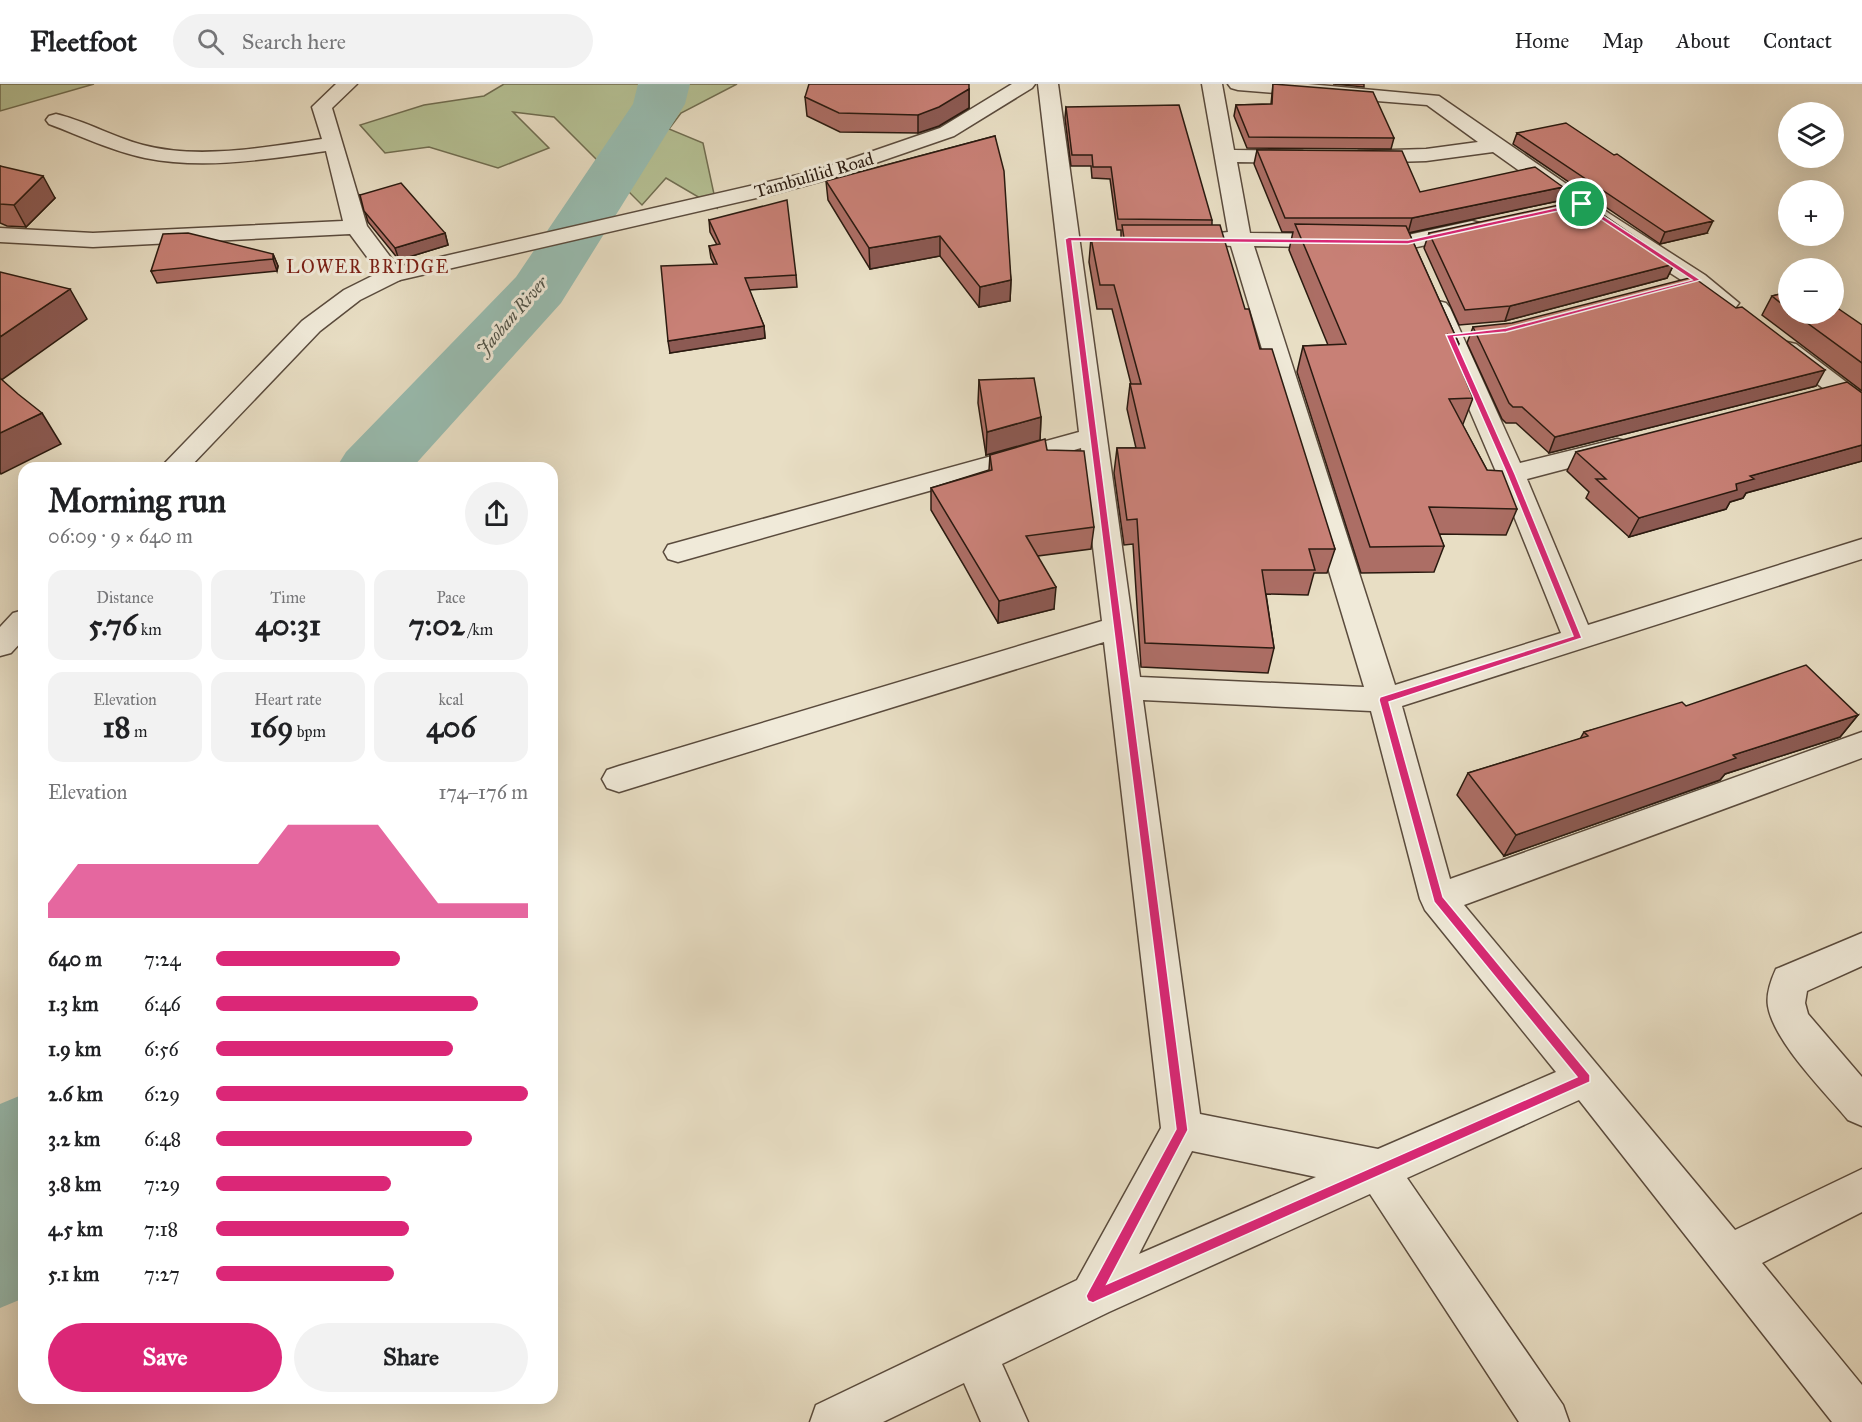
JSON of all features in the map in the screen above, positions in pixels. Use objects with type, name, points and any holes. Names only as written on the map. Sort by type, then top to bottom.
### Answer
[{"type":"street","points":[[347,84],[322,107],[356,227],[392,275]]},
{"type":"street","name":"Tambulilid Road","points":[[180,462],[311,326],[352,295],[392,275],[590,231],[822,175],[947,132],[1025,84]]},
{"type":"street","points":[[1048,84],[1080,239],[1094,436],[1182,1130],[1093,1296]]},
{"type":"street","points":[[1212,84],[1240,239],[1384,700],[1438,899],[1586,1078],[1862,1422]]},
{"type":"street","points":[[1238,84],[1432,100],[1697,280],[1745,317]]},
{"type":"street","points":[[56,120],[144,151],[189,157],[248,155],[334,144]]},
{"type":"street","points":[[1342,157],[1409,156],[1499,145]]},
{"type":"street","points":[[1225,156],[1319,157]]},
{"type":"street","points":[[1548,212],[1582,204]]},
{"type":"street","points":[[1194,239],[1240,239],[1418,262],[1490,224]]},
{"type":"street","points":[[0,234],[93,240],[356,227]]},
{"type":"street","points":[[1418,262],[1461,334],[1511,474],[1578,638]]},
{"type":"street","points":[[1664,289],[1697,280]]},
{"type":"street","points":[[1773,339],[1862,406]]},
{"type":"street","points":[[1806,398],[1840,390]]},
{"type":"street","points":[[678,552],[1094,436]]},
{"type":"street","points":[[1511,474],[1636,442]]},
{"type":"street","points":[[1126,688],[1384,700],[1862,549]]},
{"type":"street","points":[[0,645],[18,627]]},
{"type":"street","points":[[619,779],[1118,627]]},
{"type":"street","points":[[1438,899],[1862,745]]},
{"type":"street","points":[[1862,949],[1789,981],[1786,1003],[1791,1022],[1862,1107]]},
{"type":"street","points":[[833,1422],[1093,1296],[1586,1078]]},
{"type":"street","points":[[1182,1130],[1377,1169],[1537,1419]]},
{"type":"street","points":[[1728,1256],[1862,1190]]},
{"type":"street","points":[[974,1353],[1005,1422]]},
{"type":"green space","points":[[0,84],[94,84],[0,111]]},
{"type":"green space","points":[[504,84],[737,84],[681,113],[669,129],[703,143],[717,208],[666,178],[642,205],[554,117],[513,112],[549,148],[498,168],[429,147],[385,153],[360,125],[424,105],[484,96]]},
{"type":"building","points":[[809,84],[969,84],[969,89],[939,107],[918,115],[839,113],[805,97]]},
{"type":"building","points":[[1273,84],[1373,92],[1394,138],[1249,137],[1236,105],[1272,104]]},
{"type":"building","points":[[1179,105],[1212,220],[1118,219],[1111,167],[1093,167],[1092,155],[1072,155],[1066,107]]},
{"type":"building","points":[[1566,123],[1614,155],[1617,154],[1713,221],[1665,232],[1517,133]]},
{"type":"building","points":[[995,136],[1004,171],[1011,280],[980,287],[940,236],[869,248],[826,181]]},
{"type":"building","points":[[1257,150],[1402,151],[1420,192],[1535,167],[1563,187],[1412,218],[1285,218]]},
{"type":"building","points":[[0,166],[43,176],[14,205],[0,204]]},
{"type":"building","points":[[401,183],[445,233],[395,248],[364,211],[360,195]]},
{"type":"building","points":[[787,200],[796,275],[745,278],[764,326],[668,341],[661,266],[717,264],[709,246],[720,244],[709,220]]},
{"type":"building","points":[[1582,200],[1674,264],[1510,306],[1465,310],[1429,233]]},
{"type":"building","points":[[1295,224],[1406,226],[1459,344],[1447,334],[1473,398],[1449,399],[1487,470],[1502,471],[1517,509],[1429,507],[1444,546],[1370,547],[1303,346],[1346,344]]},
{"type":"building","points":[[1122,225],[1220,225],[1245,309],[1249,309],[1260,349],[1272,349],[1335,549],[1309,549],[1315,570],[1262,570],[1274,648],[1145,643],[1137,519],[1127,520],[1117,448],[1145,448],[1130,384],[1141,384],[1114,285],[1100,285],[1091,238],[1124,238]]},
{"type":"building","points":[[188,233],[273,254],[273,259],[151,271],[163,234]]},
{"type":"building","points":[[0,272],[70,289],[0,337]]},
{"type":"building","points":[[1693,277],[1736,308],[1742,307],[1825,370],[1555,437],[1522,407],[1513,407],[1509,403],[1473,327],[1512,323]]},
{"type":"building","points":[[1844,313],[1862,325],[1862,363],[1809,324],[1844,324]]},
{"type":"building","points":[[0,378],[42,413],[0,433]]},
{"type":"building","points":[[1034,378],[1041,417],[987,432],[979,380]]},
{"type":"building","points":[[1847,382],[1862,393],[1862,445],[1750,476],[1754,479],[1736,484],[1737,490],[1639,518],[1596,479],[1606,479],[1576,452]]},
{"type":"building","points":[[1045,439],[1047,450],[1084,451],[1094,527],[1026,536],[1056,587],[999,601],[931,488],[992,470],[990,455]]},
{"type":"building","points":[[1806,665],[1858,715],[1733,755],[1736,758],[1516,835],[1468,773],[1588,736],[1584,732],[1682,702],[1686,706]]},
{"type":"waterway","name":"Jaoban River","points":[[378,462],[539,290],[659,104],[664,84]]},
{"type":"waterway","name":"Jaoban River","points":[[0,1250],[18,1173]]},
{"type":"district","name":"LOWER BRIDGE","points":[[368,267]]},
{"type":"route","points":[[1582,204],[1697,280],[1506,330],[1450,335],[1511,474],[1578,638],[1384,700],[1438,899],[1586,1078],[1093,1296],[1182,1130],[1069,239],[1408,242],[1582,204]]}]
